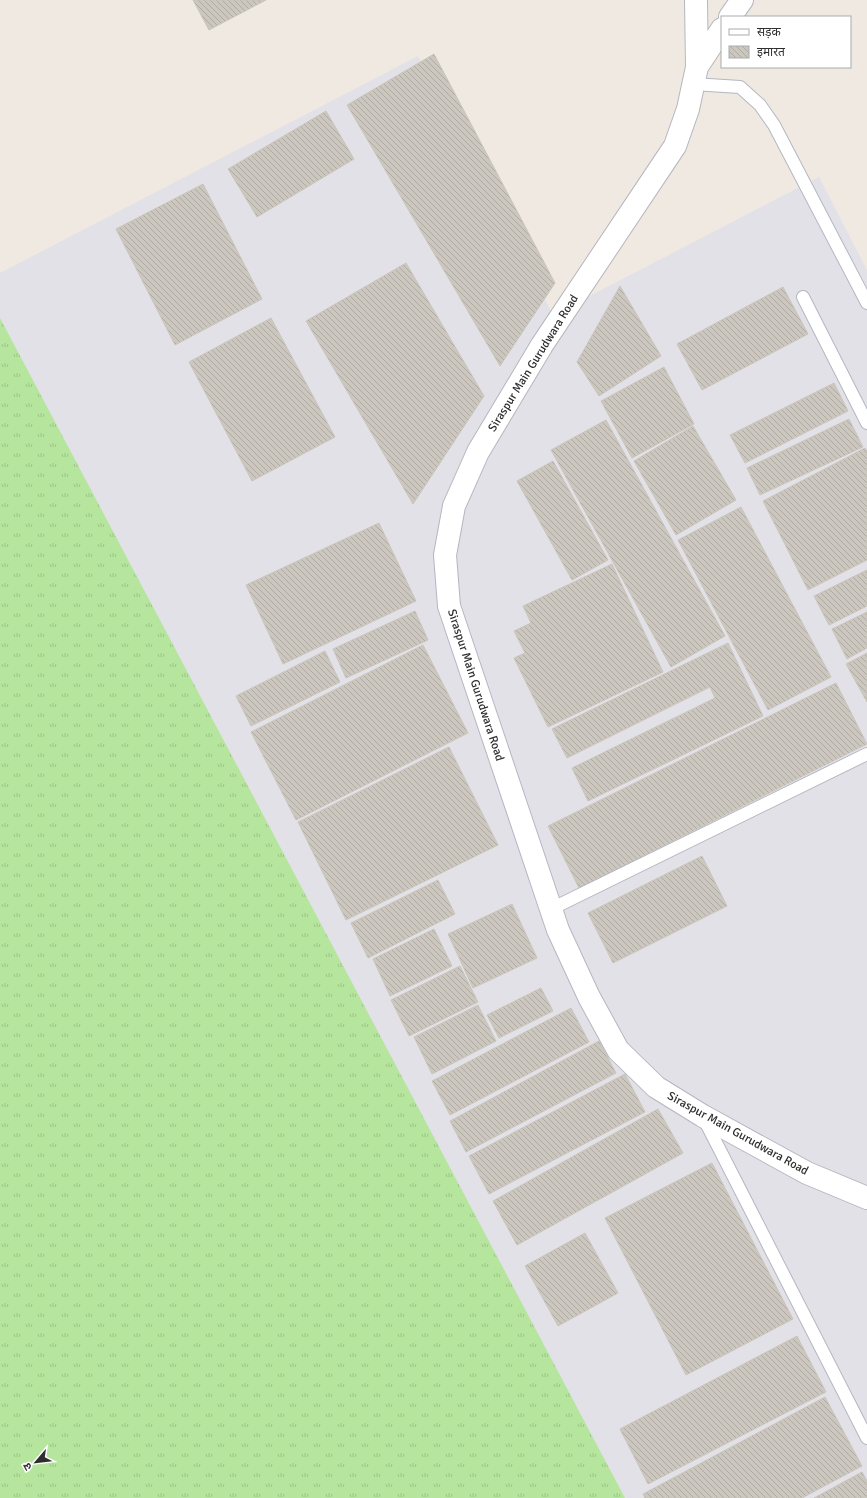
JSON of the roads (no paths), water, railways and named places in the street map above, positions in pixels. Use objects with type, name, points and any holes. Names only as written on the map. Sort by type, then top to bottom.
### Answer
[{"type":"street","name":"Siraspur Main Gurudwara Road","points":[[696,0],[695,75],[688,109],[675,146],[542,345],[478,452],[454,506],[445,556],[449,606],[558,930],[586,990],[618,1050],[656,1087],[703,1116],[807,1173],[867,1198]]},
{"type":"street","points":[[731,16],[742,0]]},
{"type":"street","points":[[695,75],[721,31]]},
{"type":"lane","points":[[695,75],[740,87],[760,105],[774,125],[867,303]]},
{"type":"lane","points":[[803,297],[867,424]]},
{"type":"lane","points":[[551,909],[867,754]]},
{"type":"lane","points":[[703,1116],[867,1438]]}]
